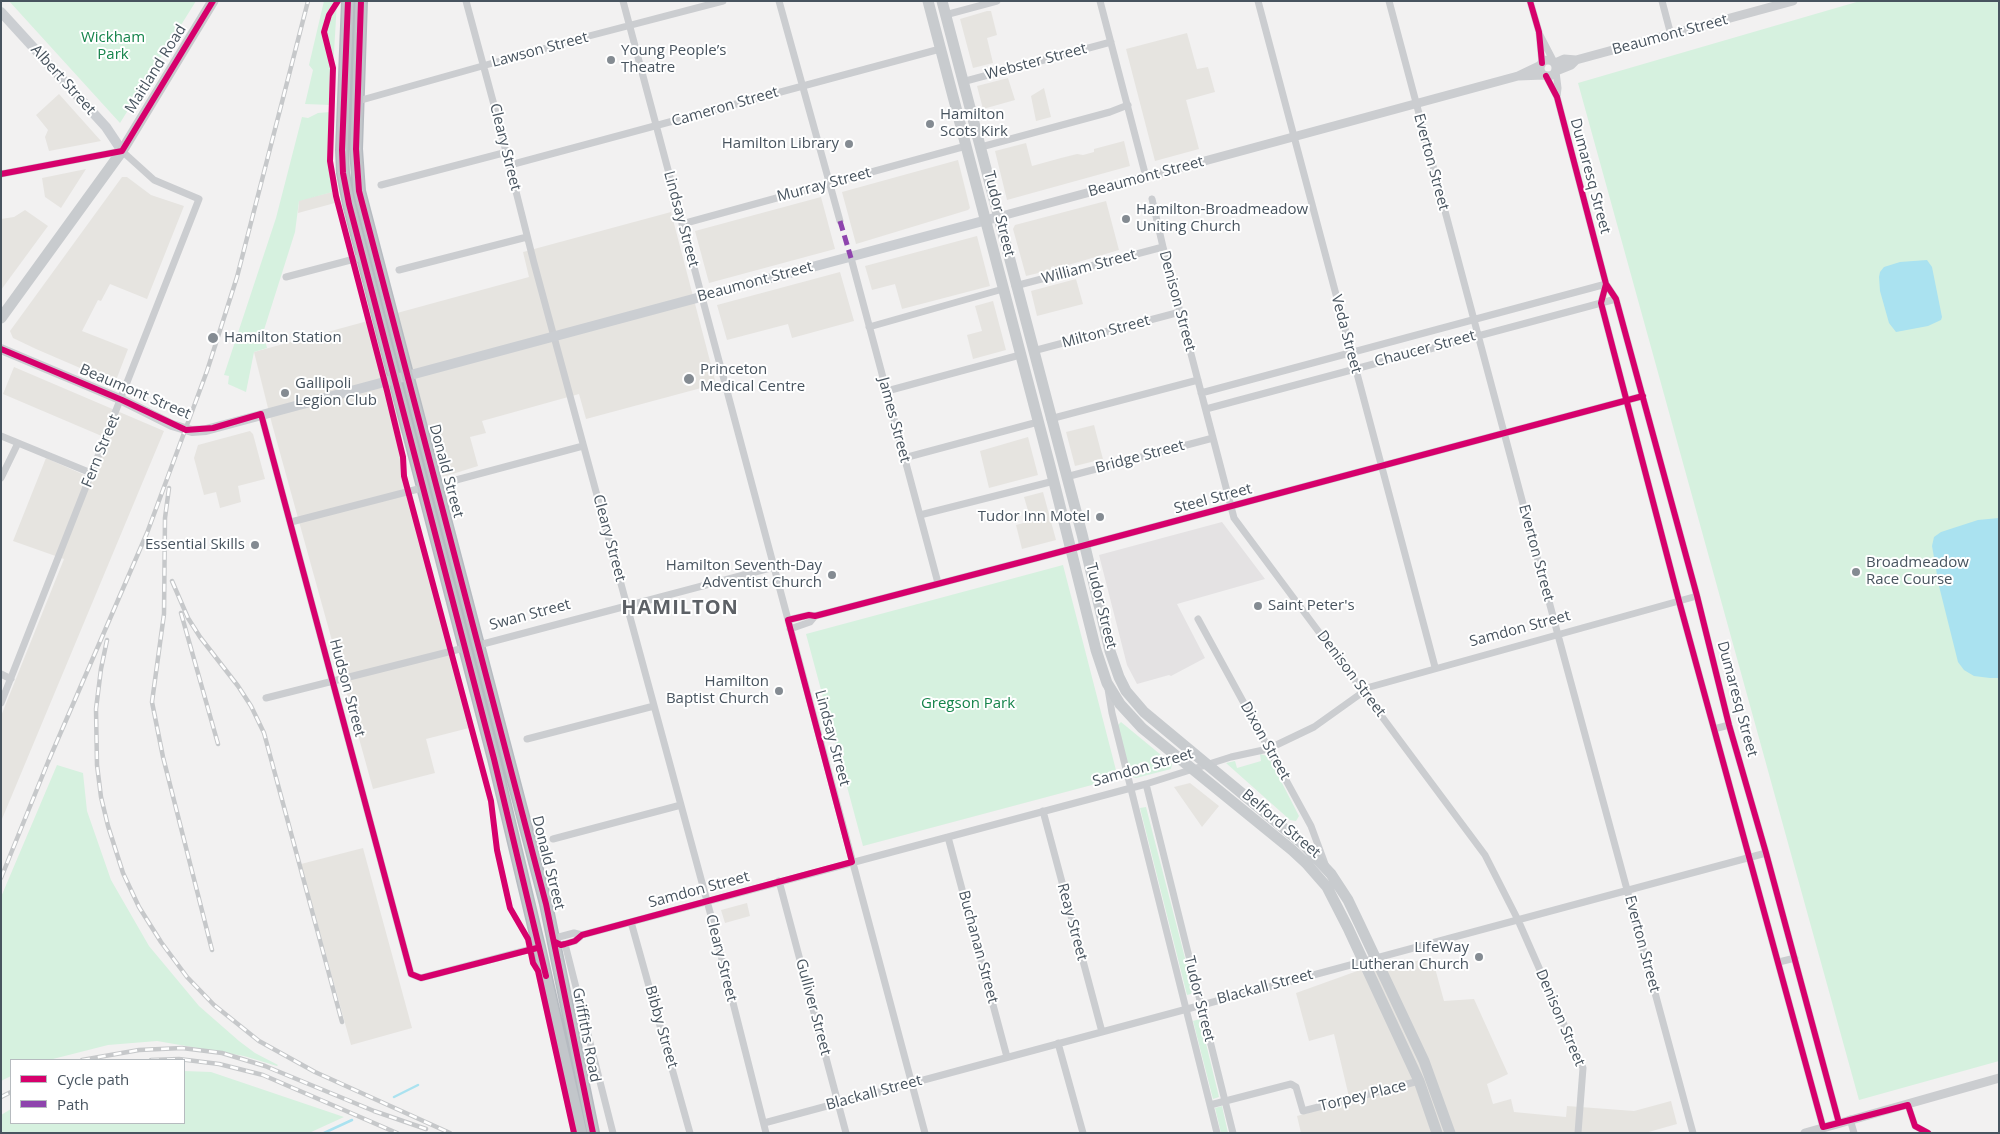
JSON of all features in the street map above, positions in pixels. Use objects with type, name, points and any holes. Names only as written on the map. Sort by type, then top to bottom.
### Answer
[{"type":"highway","name":"Donald Street","points":[[348,1],[343,106],[343,173],[349,204],[464,648],[539,948]]},
{"type":"highway","name":"Donald Street","points":[[361,1],[356,149],[360,191],[479,645],[560,943]]},
{"type":"highway","points":[[343,106],[358,101]]},
{"type":"highway","name":"Swan Street","points":[[464,648],[479,645]]},
{"type":"highway","name":"Samdon Street","points":[[539,948],[560,943]]},
{"type":"highway","name":"Griffiths Road","points":[[560,943],[593,1133]]},
{"type":"highway","name":"Griffiths Road","points":[[539,948],[581,1133]]},
{"type":"main road","name":"Maitland Road","points":[[1,318],[122,151],[213,1]]},
{"type":"main road","name":"Tudor Street","points":[[928,1],[1054,481],[1096,650],[1107,683]]},
{"type":"main road","name":"Tudor Street","points":[[942,1],[1115,669],[1122,685],[1135,702]]},
{"type":"main road","name":"Albert Street","points":[[1,12],[106,127],[122,151]]},
{"type":"main road","name":"Beaumont Street","points":[[1,349],[122,400],[172,425],[192,431],[213,428],[998,217]]},
{"type":"main road","name":"Belford Street","points":[[1107,683],[1120,704],[1134,720],[1192,770],[1292,850],[1315,873],[1334,898],[1419,1081],[1437,1133]]},
{"type":"main road","name":"Belford Street","points":[[1135,702],[1156,722],[1304,845],[1325,866],[1348,900],[1376,958],[1427,1069],[1450,1133]]},
{"type":"street","name":"Cleary Street","points":[[466,1],[583,446],[707,901],[766,1133]]},
{"type":"street","name":"Lindsay Street","points":[[623,1],[925,1133]]},
{"type":"street","name":"Lawson Street","points":[[358,101],[723,1]]},
{"type":"street","points":[[779,1],[840,221]]},
{"type":"street","points":[[946,15],[997,1]]},
{"type":"street","points":[[1100,1],[1146,177]]},
{"type":"street","name":"Veda Street","points":[[1258,1],[1435,668]]},
{"type":"street","name":"Everton Street","points":[[1389,1],[1415,104],[1693,1133]]},
{"type":"street","name":"Dumaresq Street","points":[[1530,1],[1539,32],[1555,67],[1558,88],[1557,97]]},
{"type":"street","points":[[1662,1],[1671,34]]},
{"type":"street","name":"Beaumont Street","points":[[1555,67],[1571,65],[1576,60],[1793,1]]},
{"type":"street","name":"Dumaresq Street","points":[[1539,32],[1541,64]]},
{"type":"street","name":"Webster Street","points":[[962,82],[1111,42]]},
{"type":"street","name":"Cameron Street","points":[[510,165],[940,49]]},
{"type":"street","points":[[1547,60],[1555,67],[1552,76],[1545,76],[1540,70],[1541,64],[1547,60]]},
{"type":"street","name":"Beaumont Street","points":[[998,217],[1518,76],[1541,64]]},
{"type":"street","name":"Beaumont Street","points":[[1518,76],[1545,76]]},
{"type":"street","name":"Dumaresq Street","points":[[1545,76],[1557,97],[1606,284],[1616,299],[1839,1123]]},
{"type":"street","points":[[980,147],[1110,112],[1128,105]]},
{"type":"street","name":"Murray Street","points":[[682,224],[966,146]]},
{"type":"street","name":"Fern Street","points":[[1,703],[91,473],[122,400],[199,199],[154,180],[122,151]]},
{"type":"street","points":[[1,174],[122,151]]},
{"type":"street","points":[[381,185],[507,152]]},
{"type":"street","name":"Denison Street","points":[[1152,199],[1234,518],[1485,855],[1518,920],[1583,1068],[1578,1133]]},
{"type":"street","points":[[399,270],[527,236]]},
{"type":"street","name":"William Street","points":[[1015,286],[1163,247]]},
{"type":"street","points":[[286,277],[362,257]]},
{"type":"street","name":"James Street","points":[[850,258],[938,583]]},
{"type":"street","points":[[1600,303],[1606,284]]},
{"type":"street","name":"Chaucer Street","points":[[1201,392],[1606,284]]},
{"type":"street","points":[[869,327],[1003,290]]},
{"type":"street","name":"Chaucer Street","points":[[1206,410],[1616,299]]},
{"type":"street","name":"Dumaresq Street","points":[[1600,303],[1679,601],[1823,1127]]},
{"type":"street","name":"Milton Street","points":[[1033,351],[1180,312]]},
{"type":"street","points":[[887,391],[1020,355]]},
{"type":"street","points":[[1050,419],[1198,380]]},
{"type":"street","name":"Steel Street","points":[[788,620],[809,615],[815,616],[1084,546],[1643,396]]},
{"type":"street","name":"Hudson Street","points":[[261,414],[409,969]]},
{"type":"street","points":[[904,458],[1038,422]]},
{"type":"street","points":[[1,436],[91,473]]},
{"type":"street","name":"Bridge Street","points":[[1066,477],[1213,438]]},
{"type":"street","points":[[1,478],[18,444]]},
{"type":"street","points":[[456,480],[583,446]]},
{"type":"street","points":[[920,515],[1054,481]]},
{"type":"street","points":[[291,522],[422,488]]},
{"type":"street","name":"Swan Street","points":[[479,645],[774,567]]},
{"type":"street","name":"Samdon Street","points":[[560,943],[559,937],[574,933],[582,935],[1043,812],[1146,784],[1237,756],[1268,749],[1314,727],[1370,687],[1697,596]]},
{"type":"street","name":"Steel Street","points":[[790,629],[810,622],[815,616]]},
{"type":"street","name":"Dixon Street","points":[[1198,619],[1311,826],[1325,866]]},
{"type":"street","name":"Swan Street","points":[[266,698],[464,648]]},
{"type":"street","points":[[1,674],[11,679]]},
{"type":"street","name":"Tudor Street","points":[[1107,683],[1112,713],[1130,788],[1217,1133]]},
{"type":"street","points":[[527,739],[654,706]]},
{"type":"street","name":"Dumaresq Street","points":[[1714,729],[1730,724]]},
{"type":"street","name":"Tudor Street","points":[[1146,784],[1233,1133]]},
{"type":"street","points":[[553,839],[681,805]]},
{"type":"street","name":"Reay Street","points":[[1043,812],[1102,1032]]},
{"type":"street","name":"Buchanan Street","points":[[948,837],[1007,1057]]},
{"type":"street","name":"Blackall Street","points":[[764,1123],[1766,853]]},
{"type":"street","name":"Gulliver Street","points":[[779,881],[846,1133]]},
{"type":"street","name":"Bibby Street","points":[[631,922],[690,1133]]},
{"type":"street","name":"Donald Street","points":[[560,943],[613,1133]]},
{"type":"street","name":"Samdon Street","points":[[409,969],[411,974],[420,978],[539,948]]},
{"type":"street","points":[[1779,962],[1794,958]]},
{"type":"street","points":[[1058,1043],[1083,1133]]},
{"type":"street","points":[[1805,1133],[1999,1078]]},
{"type":"street","name":"Torpey Place","points":[[1210,1105],[1291,1084],[1296,1087],[1303,1111],[1419,1081]]},
{"type":"street","points":[[1908,1105],[1915,1126],[1928,1133]]},
{"type":"street","points":[[1850,1119],[1854,1133]]},
{"type":"shaded area","points":[[991,11],[997,35],[987,38],[993,63],[973,68],[960,19]]},
{"type":"shaded area","points":[[1187,33],[1197,69],[1208,67],[1215,92],[1186,100],[1199,149],[1155,161],[1126,49]]},
{"type":"shaded area","points":[[1008,78],[1015,100],[983,109],[977,86]]},
{"type":"shaded area","points":[[1044,88],[1051,117],[1036,121],[1031,96]]},
{"type":"shaded area","points":[[59,94],[101,141],[49,151],[45,137],[48,130],[36,115]]},
{"type":"shaded area","points":[[1124,141],[1130,166],[1007,200],[995,151],[1026,143],[1032,166],[1077,154],[1083,155],[1094,152],[1094,149]]},
{"type":"shaded area","points":[[958,160],[970,208],[968,210],[856,244],[842,192]]},
{"type":"shaded area","points":[[86,169],[61,208],[45,197],[42,178]]},
{"type":"shaded area","points":[[122,177],[127,177],[151,195],[184,206],[147,299],[110,284],[101,301],[98,300],[82,331],[128,349],[115,383],[13,338],[10,331]]},
{"type":"shaded area","points":[[332,192],[335,203],[298,213],[299,200]]},
{"type":"shaded area","points":[[821,197],[835,249],[709,283],[695,231]]},
{"type":"shaded area","points":[[1106,201],[1119,250],[1055,269],[1054,266],[1051,267],[1051,270],[1026,276],[1013,229],[1015,225]]},
{"type":"shaded area","points":[[25,210],[48,226],[1,290],[1,219],[14,217]]},
{"type":"shaded area","points":[[671,212],[716,384],[586,419],[579,394],[482,421],[486,433],[470,437],[478,466],[443,477],[429,425],[395,435],[469,728],[426,739],[435,773],[373,789],[272,424],[254,352],[529,277],[523,252]]},
{"type":"shaded area","points":[[977,236],[990,286],[902,309],[895,284],[872,290],[865,266]]},
{"type":"shaded area","points":[[840,272],[854,321],[792,338],[788,324],[727,340],[717,305]]},
{"type":"shaded area","points":[[1076,279],[1083,304],[1037,316],[1031,291]]},
{"type":"shaded area","points":[[993,301],[1006,350],[973,359],[967,335],[982,331],[975,306]]},
{"type":"shaded area","points":[[14,367],[164,431],[2,819],[1,716],[64,559],[13,541],[46,458],[89,477],[104,437],[3,394]]},
{"type":"shaded area","points":[[1094,425],[1103,459],[1075,466],[1066,432]]},
{"type":"shaded area","points":[[250,431],[253,434],[265,479],[238,486],[241,502],[220,508],[216,492],[204,495],[194,458],[198,445]]},
{"type":"shaded area","points":[[1028,437],[1038,475],[989,488],[980,451]]},
{"type":"shaded area","points":[[1043,492],[1056,540],[1022,549],[1016,525],[1031,521],[1024,497]]},
{"type":"shaded area","points":[[1222,522],[1265,579],[1177,604],[1205,658],[1171,676],[1137,684],[1127,665],[1099,555]]},
{"type":"shaded area","points":[[1190,783],[1219,806],[1202,827],[1174,787]]},
{"type":"shaded area","points":[[363,848],[412,1028],[351,1045],[301,864]]},
{"type":"shaded area","points":[[747,903],[750,916],[725,923],[721,910]]},
{"type":"shaded area","points":[[1432,957],[1444,1001],[1474,999],[1508,1074],[1487,1084],[1493,1104],[1511,1099],[1514,1112],[1566,1117],[1567,1106],[1634,1111],[1671,1101],[1677,1124],[1645,1133],[1301,1133],[1297,1116],[1350,1101],[1334,1034],[1309,1041],[1296,993],[1360,970],[1393,967]]},
{"type":"green space","name":"Wickham Park","points":[[9,1],[196,1],[120,123]]},
{"type":"green space","points":[[324,1],[337,1],[331,105],[305,104],[313,70],[309,65]]},
{"type":"green space","name":"Broadmeadow Race Course","points":[[1860,1],[1999,1],[1999,1061],[1859,1100],[1578,83]]},
{"type":"green space","points":[[330,112],[330,154],[336,191],[299,201],[295,232],[263,333],[267,348],[254,352],[246,392],[228,384],[229,376],[224,375],[276,218],[302,117],[308,118],[318,113]]},
{"type":"green space","name":"Gregson Park","points":[[1063,565],[1118,778],[863,846],[806,634]]},
{"type":"green space","points":[[1121,722],[1172,764],[1171,769],[1136,778],[1133,777],[1130,774],[1118,725]]},
{"type":"green space","points":[[1260,754],[1268,756],[1299,816],[1296,821],[1290,820],[1226,763],[1235,761],[1237,768],[1261,761]]},
{"type":"green space","points":[[57,765],[83,773],[87,811],[111,880],[149,946],[199,1006],[255,1053],[278,1065],[244,1056],[157,1041],[108,1045],[53,1059],[10,1059],[10,1076],[1,1081],[1,897]]},
{"type":"green space","points":[[1146,807],[1194,993],[1187,995],[1140,808]]},
{"type":"green space","points":[[1200,1019],[1219,1097],[1213,1099],[1193,1021]]},
{"type":"green space","points":[[185,1071],[211,1072],[344,1117],[309,1133],[1,1133],[1,1115],[10,1110],[10,1124],[185,1124]]},
{"type":"green space","points":[[1222,1106],[1228,1133],[1221,1133],[1215,1108]]},
{"type":"water","points":[[1927,260],[1932,267],[1941,320],[1928,326],[1896,332],[1889,323],[1880,291],[1880,272],[1884,267],[1900,262]]},
{"type":"water","points":[[1999,518],[1999,678],[1990,678],[1974,676],[1964,670],[1958,662],[1939,586],[1932,546],[1934,537],[1941,532],[1978,520]]},
{"type":"waterway","points":[[394,1097],[418,1085]]},
{"type":"waterway","points":[[324,1133],[352,1120]]},
{"type":"railway","points":[[1,878],[48,762],[147,533],[207,371],[237,277],[308,1]]},
{"type":"railway","points":[[169,488],[165,518],[164,614],[152,702],[163,757],[212,950]]},
{"type":"railway","points":[[172,581],[188,618],[200,637],[238,686],[251,706],[264,733],[342,1022]]},
{"type":"railway","points":[[181,613],[218,744]]},
{"type":"railway","points":[[107,640],[96,709],[97,765],[101,797],[123,873],[139,907],[161,942],[187,977],[214,1005],[259,1041],[315,1072],[450,1133]]},
{"type":"railway","points":[[88,1059],[139,1050],[182,1048],[222,1053],[265,1066],[374,1111],[426,1129]]},
{"type":"railway","points":[[185,1060],[219,1064],[263,1075],[397,1133]]},
{"type":"railway","points":[[1,1097],[10,1092]]},
{"type":"marked path","points":[[840,221],[851,258]]},
{"type":"cycle path","points":[[1,174],[122,151],[213,1]]},
{"type":"cycle path","points":[[338,1],[329,15],[324,32],[333,68],[330,161],[336,196],[387,391],[403,457],[404,476],[491,801],[497,850],[510,908],[528,939],[533,963],[538,971],[574,1133]]},
{"type":"cycle path","points":[[348,1],[342,150],[343,173],[349,204],[494,759],[546,976]]},
{"type":"cycle path","points":[[361,1],[356,149],[359,191],[546,904],[593,1133]]},
{"type":"cycle path","points":[[1530,1],[1539,32],[1542,63]]},
{"type":"cycle path","points":[[1546,76],[1557,97],[1606,284],[1616,299],[1697,596],[1729,725],[1766,853],[1839,1123]]},
{"type":"cycle path","points":[[1606,284],[1601,303],[1679,601],[1823,1127],[1908,1105],[1915,1126],[1928,1133]]},
{"type":"cycle path","points":[[1,349],[122,400],[186,430],[213,428],[261,414],[411,974],[421,978],[537,948]]},
{"type":"cycle path","points":[[555,942],[561,945],[565,944],[575,941],[582,935],[852,862],[788,620],[809,615],[815,616],[1037,558],[1643,396]]},
{"type":"place","name":"Young People’s Theatre","points":[[611,60]]},
{"type":"place","name":"Hamilton Scots Kirk","points":[[930,124]]},
{"type":"place","name":"Hamilton Library","points":[[849,144]]},
{"type":"place","name":"Hamilton-Broadmeadow Uniting Church","points":[[1126,219]]},
{"type":"place","name":"Hamilton Station","points":[[213,338]]},
{"type":"place","name":"Princeton Medical Centre","points":[[689,379]]},
{"type":"place","name":"Gallipoli Legion Club","points":[[285,393]]},
{"type":"place","name":"Tudor Inn Motel","points":[[1100,517]]},
{"type":"place","name":"Essential Skills","points":[[255,545]]},
{"type":"place","name":"Broadmeadow Race Course","points":[[1856,572]]},
{"type":"place","name":"Hamilton Seventh-Day Adventist Church","points":[[832,575]]},
{"type":"place","name":"Saint Peter's","points":[[1258,606]]},
{"type":"place","name":"Hamilton Baptist Church","points":[[779,691]]},
{"type":"place","name":"LifeWay Lutheran Church","points":[[1479,957]]},
{"type":"district","name":"HAMILTON","points":[[680,608]]}]
